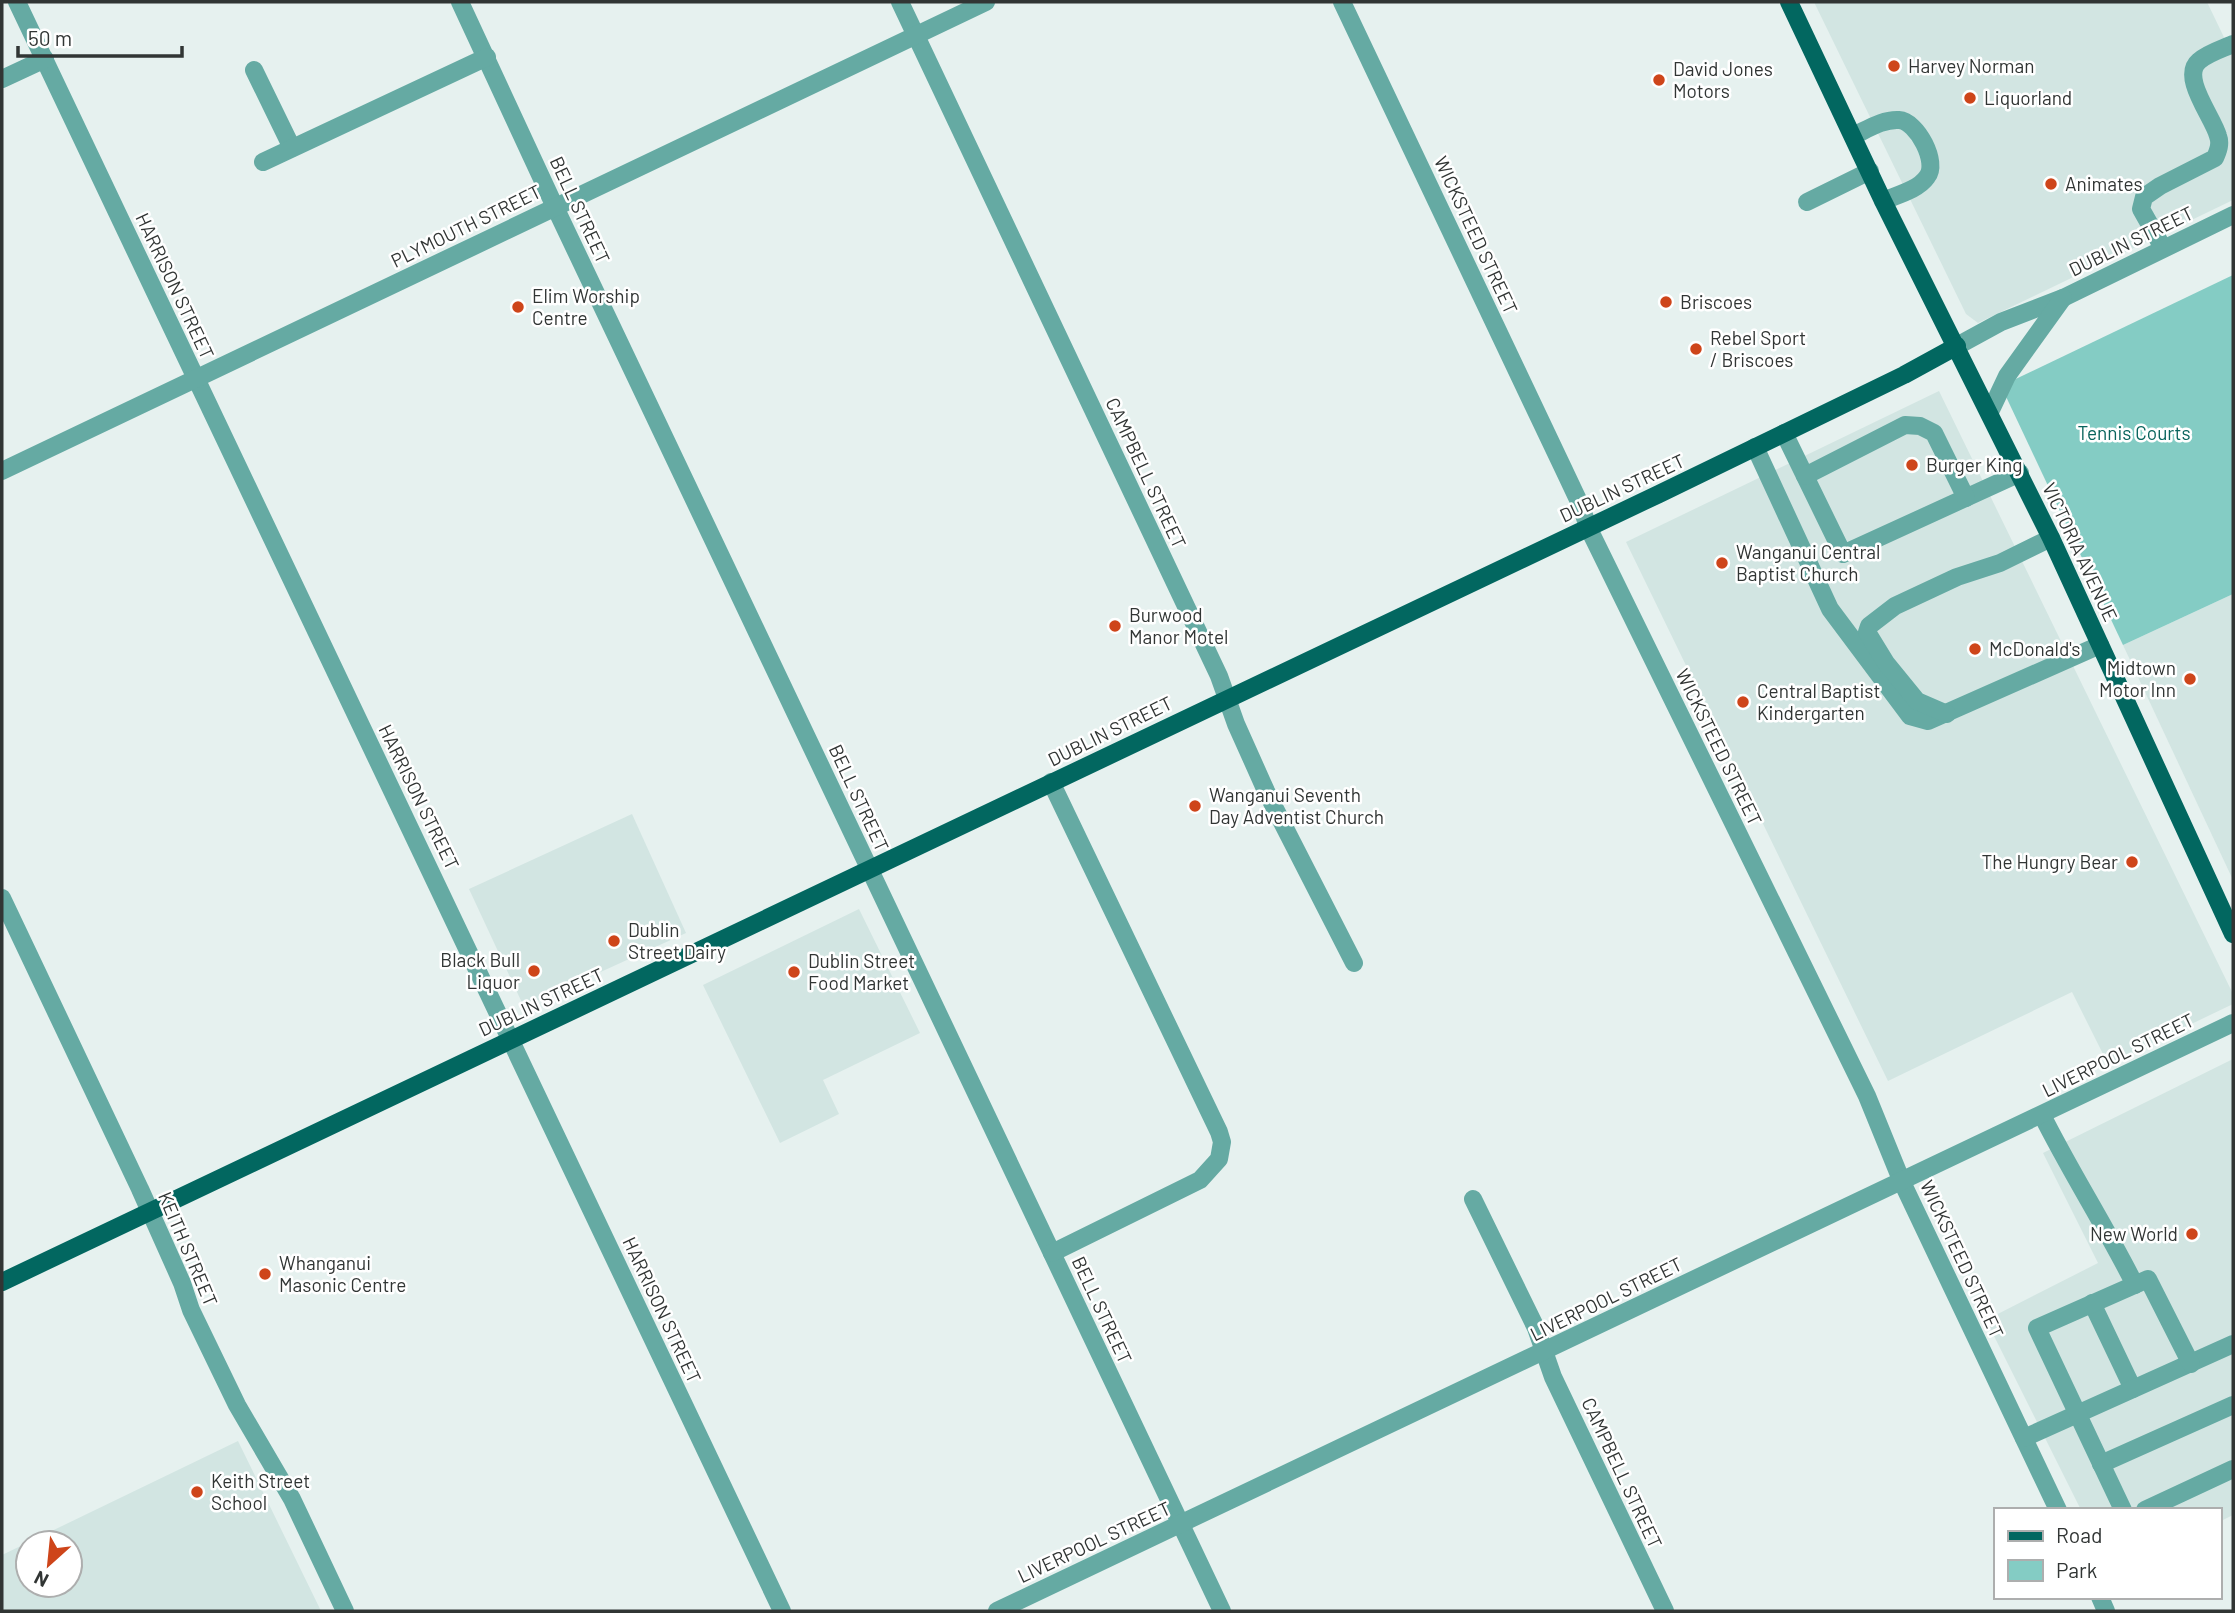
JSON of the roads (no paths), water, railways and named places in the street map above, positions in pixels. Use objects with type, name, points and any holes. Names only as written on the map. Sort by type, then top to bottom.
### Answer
[{"type":"main road","name":"VICTORIA AVENUE","points":[[1789,2],[1883,201],[2051,538],[2233,934]]},
{"type":"main road","name":"DUBLIN STREET","points":[[2,1282],[1588,527],[1904,375],[1957,346]]},
{"type":"street","name":"HARRISON STREET","points":[[17,2],[782,1611]]},
{"type":"street","name":"BELL STREET","points":[[460,2],[1222,1611]]},
{"type":"street","name":"CAMPBELL STREET","points":[[900,2],[1213,664],[1266,791],[1354,962]]},
{"type":"street","name":"PLYMOUTH STREET","points":[[2,471],[986,2]]},
{"type":"street","name":"WICKSTEED STREET","points":[[1342,2],[1570,482],[1588,527],[1867,1096],[1902,1182],[2057,1508]]},
{"type":"street","points":[[2163,248],[2141,209],[2144,197],[2216,158],[2219,138],[2193,80],[2193,68],[2208,55],[2233,44]]},
{"type":"street","points":[[263,162],[487,57]]},
{"type":"street","points":[[2,79],[45,59]]},
{"type":"street","points":[[254,70],[292,148]]},
{"type":"street","points":[[1853,136],[1885,121],[1903,120],[1913,125],[1932,160],[1927,178],[1917,186],[1883,201]]},
{"type":"street","points":[[1807,202],[1870,171]]},
{"type":"street","name":"DUBLIN STREET","points":[[1957,346],[2001,322],[2063,298],[2233,215]]},
{"type":"street","points":[[1990,412],[2007,376],[2063,298]]},
{"type":"street","points":[[1805,476],[1905,425],[1920,426],[1934,433],[1966,498]]},
{"type":"street","points":[[1784,433],[1843,554],[2020,473]]},
{"type":"street","points":[[1755,447],[1830,609],[1910,716],[1928,721],[2101,645]]},
{"type":"street","points":[[1947,713],[1917,701],[1886,663],[1867,632],[1869,626],[1895,607],[1956,577],[2000,564],[2051,538]]},
{"type":"street","points":[[1051,782],[1222,1142],[1219,1159],[1200,1180],[1052,1253]]},
{"type":"street","name":"KEITH STREET","points":[[2,898],[182,1283],[191,1310],[237,1405],[292,1499],[345,1611]]},
{"type":"street","name":"LIVERPOOL STREET","points":[[997,1611],[2233,1023]]},
{"type":"street","points":[[2042,1115],[2134,1285]]},
{"type":"street","name":"CAMPBELL STREET","points":[[1473,1199],[1536,1328],[1553,1377],[1665,1611]]},
{"type":"street","points":[[2122,1508],[2037,1328],[2148,1279],[2191,1364]]},
{"type":"street","points":[[2092,1304],[2133,1390]]},
{"type":"street","points":[[2024,1438],[2233,1344]]},
{"type":"street","points":[[2101,1464],[2233,1405]]},
{"type":"street","points":[[2149,1508],[2233,1469]]},
{"type":"place","name":"Harvey Norman","points":[[1894,66]]},
{"type":"place","name":"David Jones Motors","points":[[1659,80]]},
{"type":"place","name":"Liquorland","points":[[1970,98]]},
{"type":"place","name":"Animates","points":[[2051,184]]},
{"type":"place","name":"Briscoes","points":[[1666,302]]},
{"type":"place","name":"Elim Worship Centre","points":[[518,307]]},
{"type":"place","name":"Rebel Sport / Briscoes","points":[[1696,349]]},
{"type":"place","name":"Burger King","points":[[1912,465]]},
{"type":"place","name":"Wanganui Central Baptist Church","points":[[1722,563]]},
{"type":"place","name":"Burwood Manor Motel","points":[[1115,626]]},
{"type":"place","name":"McDonald's","points":[[1975,649]]},
{"type":"place","name":"Midtown Motor Inn","points":[[2190,679]]},
{"type":"place","name":"Central Baptist Kindergarten","points":[[1743,702]]},
{"type":"place","name":"Wanganui Seventh Day Adventist Church","points":[[1195,806]]},
{"type":"place","name":"The Hungry Bear","points":[[2132,862]]},
{"type":"place","name":"Dublin Street Dairy","points":[[614,941]]},
{"type":"place","name":"Black Bull Liquor","points":[[534,971]]},
{"type":"place","name":"Dublin Street Food Market","points":[[794,972]]},
{"type":"place","name":"New World","points":[[2192,1234]]},
{"type":"place","name":"Whanganui Masonic Centre","points":[[265,1274]]},
{"type":"place","name":"Keith Street School","points":[[197,1492]]},
{"type":"park label","name":"Tennis Courts","points":[[2134,433]]}]
